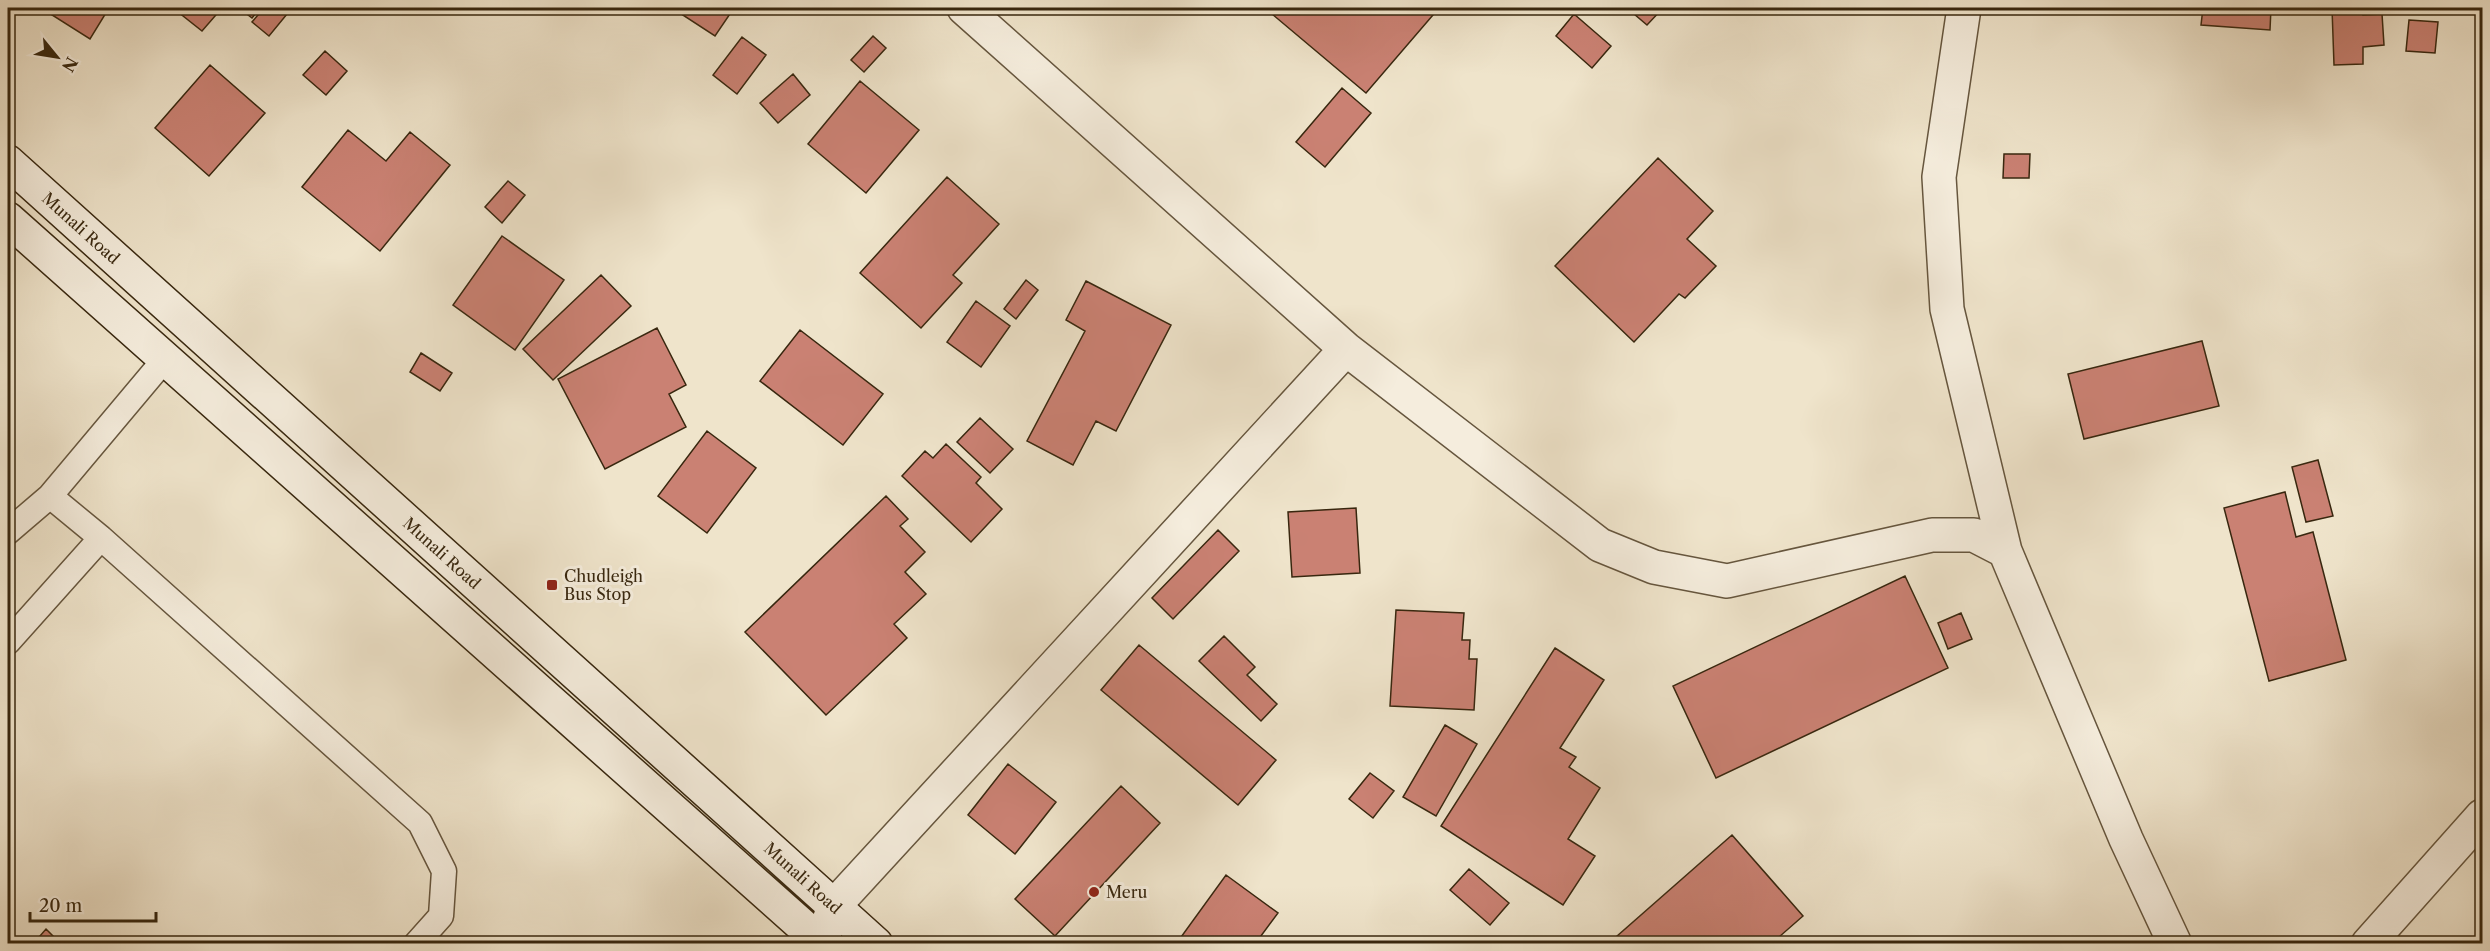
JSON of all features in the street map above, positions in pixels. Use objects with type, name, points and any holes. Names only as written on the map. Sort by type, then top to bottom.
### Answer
[{"type":"street","points":[[964,8],[1346,349],[1600,545],[1654,567],[1727,581],[1932,535],[1974,535],[2005,551]]},
{"type":"street","points":[[1964,8],[1939,177],[1947,309],[2005,551],[2126,839],[2175,944]]},
{"type":"street","name":"Munali Road","points":[[8,162],[876,944]]},
{"type":"street","points":[[8,219],[822,943],[834,906],[1346,349]]},
{"type":"street","points":[[2368,944],[2482,816]]},
{"type":"lane","points":[[8,532],[50,496],[165,359]]},
{"type":"lane","points":[[50,496],[101,538],[420,823],[444,871],[441,916],[416,944]]},
{"type":"lane","points":[[8,642],[101,538]]},
{"type":"building","points":[[41,8],[109,8],[90,39]]},
{"type":"building","points":[[173,8],[222,8],[202,31]]},
{"type":"building","points":[[239,8],[260,8],[252,18]]},
{"type":"building","points":[[264,8],[292,8],[269,36],[252,22]]},
{"type":"building","points":[[672,8],[734,8],[715,36]]},
{"type":"building","points":[[1277,8],[1439,8],[1366,93],[1272,14]]},
{"type":"building","points":[[1627,8],[1663,8],[1647,25]]},
{"type":"building","points":[[2203,8],[2271,8],[2270,30],[2201,25]]},
{"type":"building","points":[[2332,8],[2363,8],[2363,15],[2382,14],[2384,45],[2363,47],[2363,64],[2334,65]]},
{"type":"building","points":[[1574,14],[1611,46],[1592,68],[1556,36]]},
{"type":"building","points":[[2409,20],[2438,22],[2435,53],[2406,51]]},
{"type":"building","points":[[873,36],[886,48],[864,72],[851,60]]},
{"type":"building","points":[[742,37],[766,55],[737,94],[713,75]]},
{"type":"building","points":[[325,51],[347,71],[326,95],[303,75]]},
{"type":"building","points":[[210,65],[265,113],[209,176],[155,128]]},
{"type":"building","points":[[793,74],[810,95],[778,123],[760,103]]},
{"type":"building","points":[[860,81],[919,130],[866,193],[808,144]]},
{"type":"building","points":[[1342,88],[1371,113],[1325,167],[1296,142]]},
{"type":"building","points":[[348,130],[386,161],[410,132],[450,165],[380,251],[302,187]]},
{"type":"building","points":[[2004,154],[2030,154],[2029,178],[2003,178]]},
{"type":"building","points":[[1658,158],[1713,211],[1687,239],[1716,266],[1685,298],[1679,294],[1634,342],[1555,266]]},
{"type":"building","points":[[947,177],[999,224],[953,275],[962,283],[921,328],[860,273]]},
{"type":"building","points":[[508,181],[525,195],[502,223],[485,207]]},
{"type":"building","points":[[502,236],[564,280],[515,350],[453,305]]},
{"type":"building","points":[[601,275],[631,306],[553,380],[523,349]]},
{"type":"building","points":[[1026,280],[1038,290],[1016,319],[1004,309]]},
{"type":"building","points":[[1086,281],[1171,325],[1116,431],[1096,421],[1073,465],[1027,441],[1085,331],[1066,320]]},
{"type":"building","points":[[976,301],[1010,326],[981,367],[947,342]]},
{"type":"building","points":[[657,328],[686,385],[669,394],[686,427],[605,469],[558,379]]},
{"type":"building","points":[[800,330],[883,394],[843,445],[760,381]]},
{"type":"building","points":[[2202,341],[2219,406],[2084,439],[2068,374]]},
{"type":"building","points":[[421,353],[452,373],[440,391],[410,372]]},
{"type":"building","points":[[980,418],[1013,449],[990,473],[957,442]]},
{"type":"building","points":[[707,431],[756,468],[707,533],[658,496]]},
{"type":"building","points":[[946,444],[981,477],[976,483],[1002,509],[971,542],[902,476],[925,451],[933,458]]},
{"type":"building","points":[[2318,460],[2333,516],[2306,522],[2292,467]]},
{"type":"building","points":[[2285,492],[2296,537],[2313,532],[2346,660],[2269,681],[2224,508]]},
{"type":"building","points":[[886,496],[908,519],[900,526],[925,552],[905,572],[926,594],[894,624],[907,638],[826,715],[745,632]]},
{"type":"building","points":[[1356,508],[1360,573],[1292,577],[1288,512]]},
{"type":"building","points":[[1218,530],[1239,551],[1173,619],[1152,598]]},
{"type":"building","points":[[1905,576],[1948,668],[1716,778],[1673,686]]},
{"type":"building","points":[[1396,610],[1464,613],[1462,640],[1470,640],[1469,659],[1477,659],[1474,710],[1390,706]]},
{"type":"building","points":[[1961,613],[1972,639],[1948,649],[1938,623]]},
{"type":"building","points":[[1224,636],[1255,667],[1247,675],[1277,704],[1261,721],[1199,661]]},
{"type":"building","points":[[1139,645],[1276,760],[1238,805],[1101,690]]},
{"type":"building","points":[[1555,648],[1604,680],[1560,748],[1576,757],[1569,767],[1600,788],[1568,839],[1595,856],[1563,905],[1441,826]]},
{"type":"building","points":[[1445,725],[1477,744],[1436,816],[1403,797]]},
{"type":"building","points":[[1008,764],[1056,802],[1015,854],[968,815]]},
{"type":"building","points":[[1370,773],[1394,791],[1373,818],[1349,799]]},
{"type":"building","points":[[1121,786],[1160,823],[1055,936],[1015,899]]},
{"type":"building","points":[[1732,835],[1803,916],[1771,944],[1608,944]]},
{"type":"building","points":[[1469,869],[1509,903],[1490,925],[1450,890]]},
{"type":"building","points":[[1226,875],[1278,913],[1255,944],[1176,944]]},
{"type":"building","points":[[46,929],[61,944],[33,944]]},
{"type":"place","name":"Chudleigh Bus Stop","points":[[552,585]]},
{"type":"place","name":"Meru","points":[[1094,892]]}]
